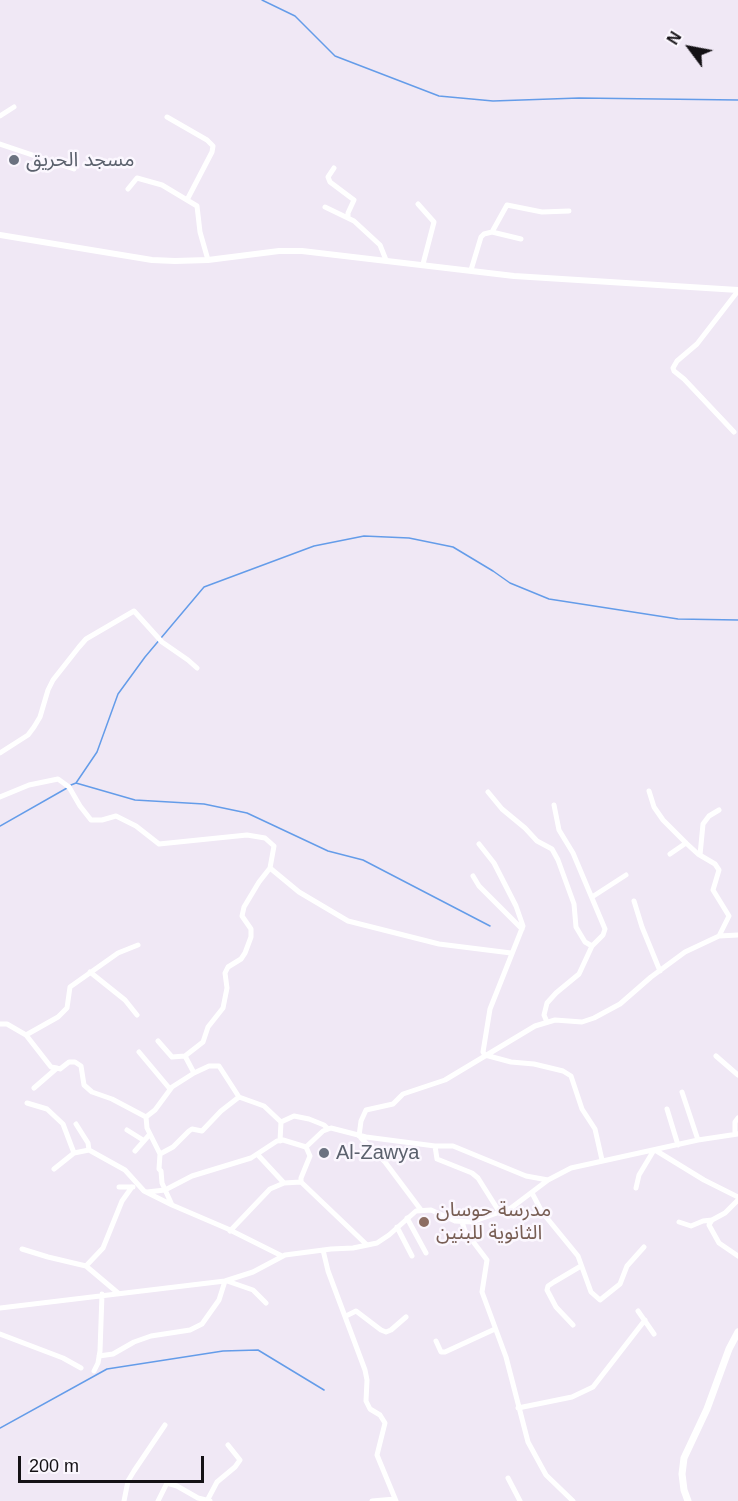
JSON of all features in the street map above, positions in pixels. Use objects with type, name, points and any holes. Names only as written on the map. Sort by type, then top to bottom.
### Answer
[{"type":"main road","points":[[687,1501],[682,1474],[684,1458],[707,1409],[729,1349],[738,1332]]},
{"type":"street","points":[[0,116],[14,107]]},
{"type":"street","points":[[167,117],[207,140],[213,146],[188,200]]},
{"type":"street","points":[[0,144],[74,170]]},
{"type":"street","points":[[334,168],[328,177],[330,182],[354,200],[348,217]]},
{"type":"street","points":[[128,189],[137,178],[162,185],[197,206],[200,232],[208,260]]},
{"type":"street","points":[[418,204],[434,222],[423,264]]},
{"type":"street","points":[[492,232],[507,205],[542,212],[569,211]]},
{"type":"street","points":[[325,207],[348,217],[380,245],[386,260]]},
{"type":"street","points":[[471,270],[481,237],[484,234],[492,232],[521,239]]},
{"type":"street","points":[[0,235],[152,260],[208,260],[279,251],[302,251],[535,278],[738,291]]},
{"type":"street","points":[[734,432],[673,368],[677,361],[697,344],[738,291]]},
{"type":"street","points":[[0,753],[28,735],[34,727],[40,717],[53,680],[79,646],[86,639],[134,611],[162,642],[197,668]]},
{"type":"street","points":[[0,797],[46,780],[58,780],[69,787],[91,820],[116,816],[136,826],[159,844],[238,836],[265,838],[274,846],[270,868],[244,907],[242,916],[251,929],[251,937],[245,953],[228,967],[225,974],[227,988],[224,1008],[208,1028],[203,1042],[185,1056],[176,1058],[170,1056],[158,1041]]},
{"type":"street","points":[[649,791],[659,815],[686,843],[715,864],[719,870],[713,890],[727,909],[729,916],[719,936]]},
{"type":"street","points":[[488,792],[502,809],[537,841],[552,849],[574,904],[574,920],[578,933],[585,942],[592,946]]},
{"type":"street","points":[[547,1022],[544,1015],[547,1003],[579,974],[592,946],[605,932],[573,853],[560,830],[554,805]]},
{"type":"street","points":[[700,855],[703,824],[709,816],[719,810]]},
{"type":"street","points":[[670,854],[686,843]]},
{"type":"street","points":[[479,844],[494,863],[522,921],[522,929],[490,1009],[483,1052],[485,1055]]},
{"type":"street","points":[[270,868],[299,892],[348,921],[439,944],[511,953]]},
{"type":"street","points":[[592,897],[626,875]]},
{"type":"street","points":[[473,876],[479,886],[522,929]]},
{"type":"street","points":[[634,901],[660,971]]},
{"type":"street","points":[[359,1136],[361,1121],[366,1110],[393,1104],[403,1094],[445,1080],[528,1029],[547,1022],[562,1020],[582,1022],[594,1018],[620,1004],[685,952],[719,936],[738,935]]},
{"type":"street","points":[[26,1035],[58,1017],[67,1008],[70,987],[118,953],[138,945]]},
{"type":"street","points":[[90,972],[125,1000],[137,1015]]},
{"type":"street","points":[[0,1024],[7,1024],[26,1035],[51,1067],[60,1069],[69,1062],[75,1062],[81,1066],[84,1085],[88,1089],[146,1117]]},
{"type":"street","points":[[139,1052],[170,1089]]},
{"type":"street","points":[[485,1055],[511,1062],[544,1066],[563,1071],[571,1076],[582,1109],[594,1129],[602,1160]]},
{"type":"street","points":[[185,1056],[194,1073]]},
{"type":"street","points":[[716,1056],[738,1075]]},
{"type":"street","points":[[172,1204],[159,1169],[159,1154],[145,1121],[170,1089],[194,1073],[209,1066],[219,1065],[239,1097],[264,1106],[281,1122],[280,1141]]},
{"type":"street","points":[[34,1088],[57,1068]]},
{"type":"street","points":[[682,1092],[698,1140]]},
{"type":"street","points":[[159,1154],[173,1148],[189,1131],[202,1131],[221,1111],[239,1097]]},
{"type":"street","points":[[27,1103],[47,1110],[63,1124],[74,1153]]},
{"type":"street","points":[[667,1109],[678,1145]]},
{"type":"street","points":[[281,1122],[294,1116],[359,1136],[457,1147],[526,1176],[548,1180]]},
{"type":"street","points":[[0,1308],[225,1281],[253,1272],[282,1256],[353,1248],[384,1239],[407,1218],[421,1210],[431,1210],[462,1222],[472,1222],[511,1209],[548,1180],[571,1168],[736,1134],[735,1122],[738,1118]]},
{"type":"street","points":[[76,1124],[88,1143],[89,1150]]},
{"type":"street","points":[[306,1147],[327,1128]]},
{"type":"street","points":[[128,1130],[143,1140]]},
{"type":"street","points":[[135,1151],[150,1134]]},
{"type":"street","points":[[359,1136],[385,1162],[421,1210]]},
{"type":"street","points":[[147,1192],[165,1190],[192,1176],[230,1166],[258,1155],[283,1140],[306,1147],[310,1156],[301,1182]]},
{"type":"street","points":[[435,1146],[437,1159],[472,1173],[478,1178],[500,1213]]},
{"type":"street","points":[[54,1169],[74,1153],[89,1150],[122,1167],[147,1192],[282,1256]]},
{"type":"street","points":[[636,1188],[639,1175],[654,1150]]},
{"type":"street","points":[[654,1150],[738,1199],[724,1213],[712,1220],[691,1226],[679,1222]]},
{"type":"street","points":[[258,1155],[284,1183]]},
{"type":"street","points":[[230,1231],[266,1192],[284,1183],[301,1182],[367,1245]]},
{"type":"street","points":[[118,1187],[140,1187]]},
{"type":"street","points":[[86,1266],[103,1248],[122,1201],[132,1187]]},
{"type":"street","points":[[532,1193],[542,1212],[574,1249],[591,1292],[600,1300],[620,1284],[627,1266],[644,1247]]},
{"type":"street","points":[[407,1218],[426,1253]]},
{"type":"street","points":[[712,1220],[709,1225],[719,1243],[738,1256]]},
{"type":"street","points":[[462,1222],[465,1231],[487,1260],[482,1292],[506,1357],[518,1408],[534,1456],[551,1481],[573,1501]]},
{"type":"street","points":[[398,1227],[411,1256]]},
{"type":"street","points":[[22,1249],[86,1266],[118,1293]]},
{"type":"street","points":[[323,1250],[328,1271],[367,1377],[366,1401],[370,1409],[380,1415],[385,1423],[377,1455],[396,1500],[372,1501]]},
{"type":"street","points":[[573,1325],[556,1308],[547,1290],[548,1286],[581,1266]]},
{"type":"street","points":[[225,1281],[253,1290],[266,1303]]},
{"type":"street","points":[[99,1356],[113,1354],[134,1342],[151,1336],[190,1330],[202,1324],[219,1299],[225,1281]]},
{"type":"street","points":[[94,1371],[99,1356],[102,1294]]},
{"type":"street","points":[[346,1316],[356,1311],[386,1332],[392,1330],[406,1317]]},
{"type":"street","points":[[638,1311],[654,1334]]},
{"type":"street","points":[[518,1408],[572,1397],[593,1387],[645,1320]]},
{"type":"street","points":[[436,1341],[441,1352],[445,1352],[495,1329]]},
{"type":"street","points":[[0,1334],[63,1358],[81,1368]]},
{"type":"street","points":[[124,1501],[134,1471],[165,1425]]},
{"type":"street","points":[[158,1501],[167,1483],[177,1486],[197,1500],[209,1500],[217,1482],[240,1460],[228,1445]]},
{"type":"street","points":[[508,1478],[520,1501]]},
{"type":"waterway","points":[[262,0],[295,16],[335,56],[439,96],[493,101],[579,98],[738,100]]},
{"type":"waterway","points":[[71,785],[76,783],[97,752],[118,694],[145,657],[204,587],[314,546],[364,536],[409,538],[453,547],[510,583],[549,599],[678,619],[738,620]]},
{"type":"waterway","points":[[76,783],[135,800],[204,804],[247,813],[328,851],[363,860],[490,926]]},
{"type":"waterway","points":[[0,826],[67,788]]},
{"type":"waterway","points":[[0,1428],[107,1369],[223,1351],[258,1350],[324,1390]]},
{"type":"place","name":"مسجد الحريق","points":[[14,160]]},
{"type":"place","name":"Al-Zawya","points":[[324,1153]]},
{"type":"place","name":"مدرسة حوسان الثانوية للبنين","points":[[424,1222]]}]
